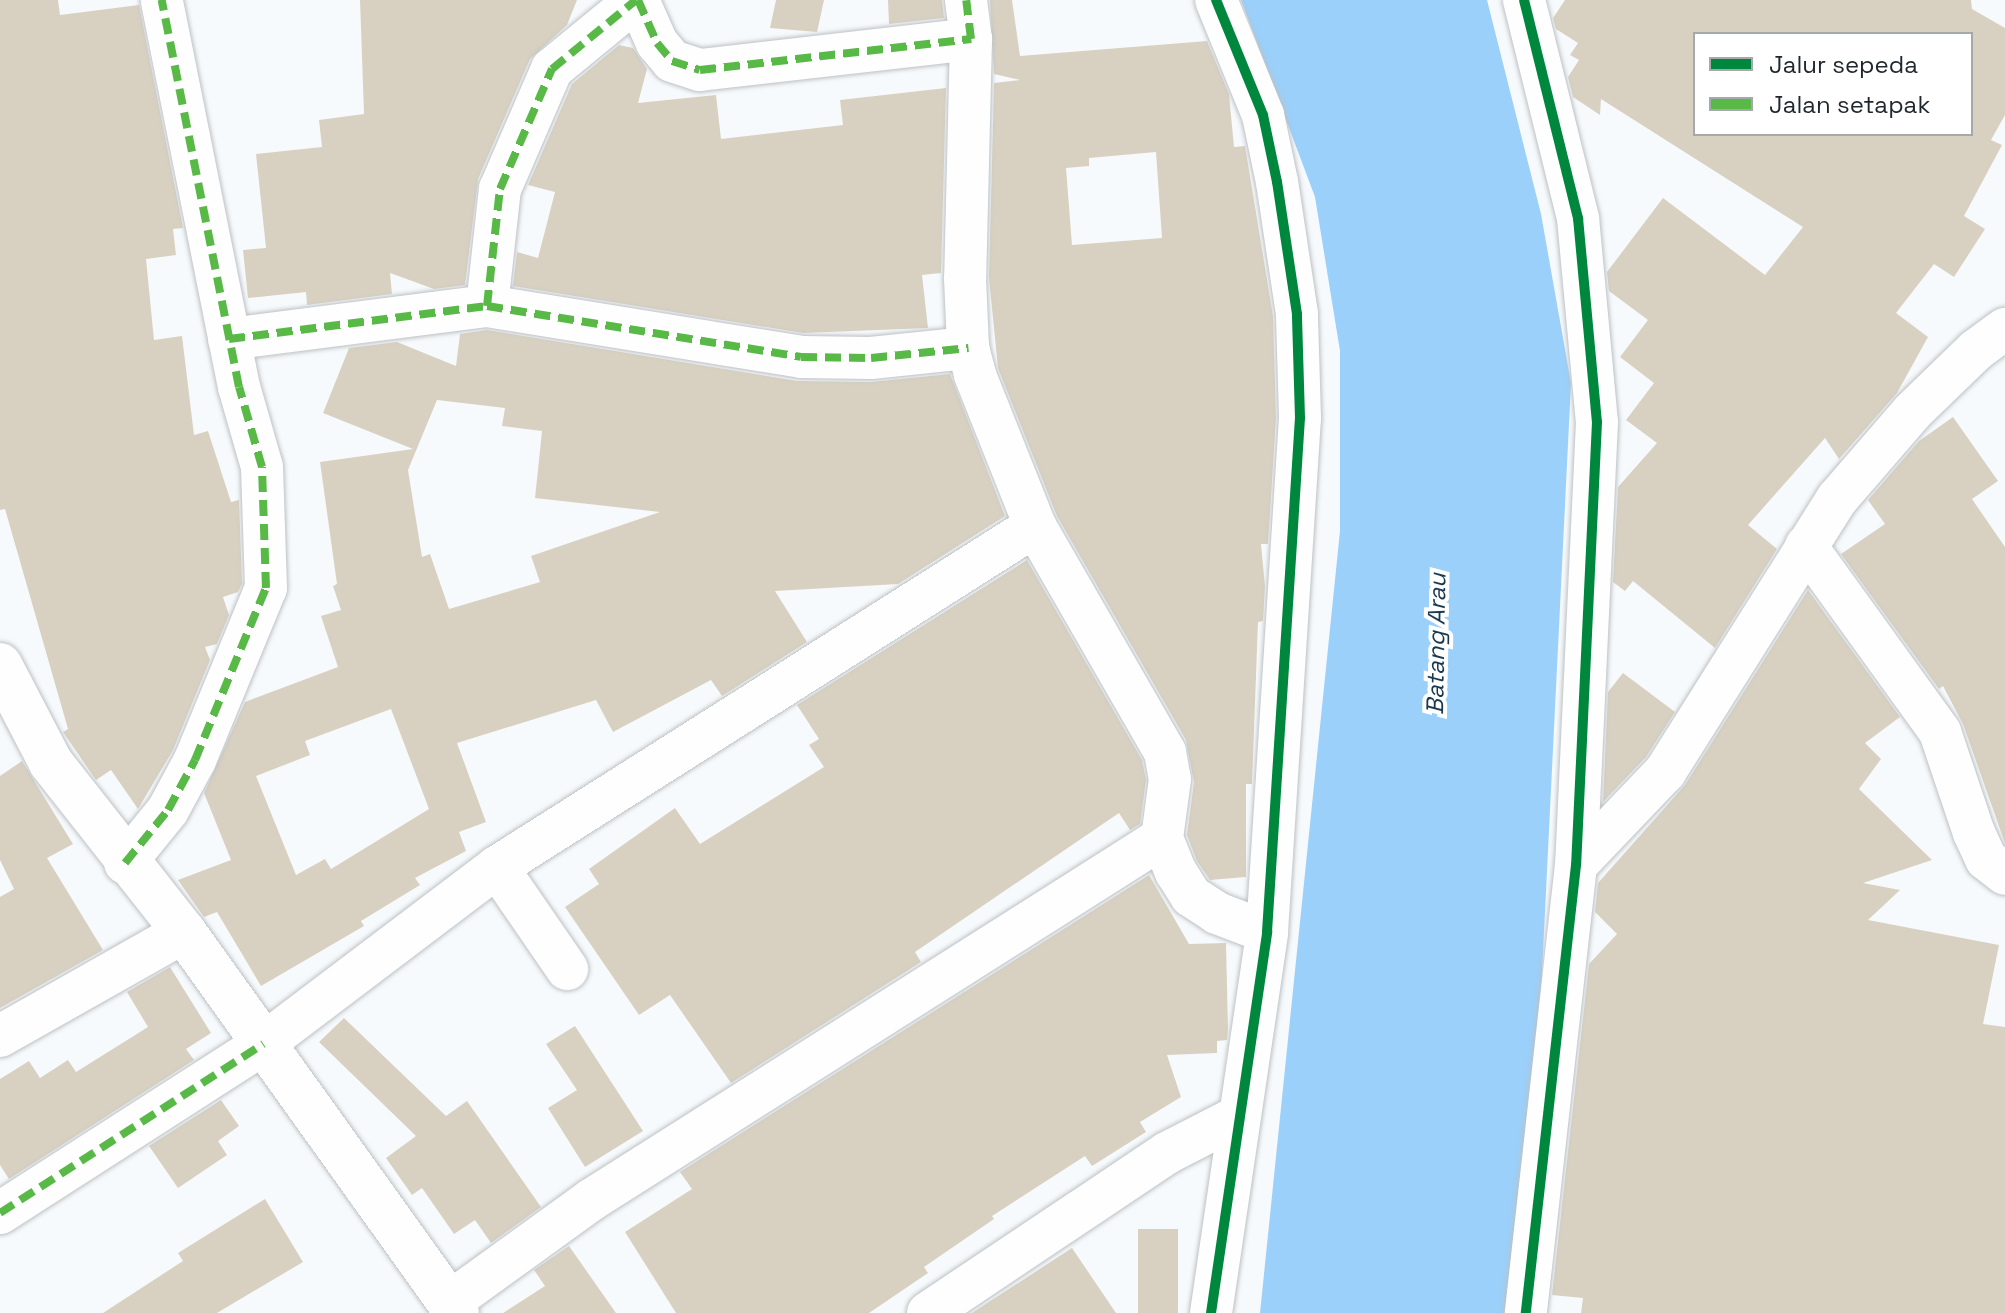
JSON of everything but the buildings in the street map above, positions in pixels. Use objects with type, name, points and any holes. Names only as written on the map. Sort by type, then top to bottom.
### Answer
[{"type":"main road","points":[[0,665],[51,763],[125,863],[184,932],[454,1307]]},
{"type":"street","points":[[125,863],[168,810],[195,760],[266,588],[262,467],[229,339],[162,0]]},
{"type":"street","points":[[487,306],[500,189],[552,69],[571,47],[637,0],[657,43],[672,61],[700,70],[969,20],[966,149],[968,348],[1035,526],[1165,752],[1169,792],[1162,838],[1191,896],[1217,913],[1267,932]]},
{"type":"street","points":[[1211,1313],[1237,1117],[1267,932],[1300,418],[1297,314],[1263,115],[1216,0]]},
{"type":"street","points":[[1524,0],[1558,125],[1591,318],[1596,518],[1576,865],[1526,1313]]},
{"type":"street","points":[[229,339],[487,306],[801,357],[871,358],[968,348]]},
{"type":"street","points":[[1576,865],[1665,772],[1806,546],[1874,453],[1976,350],[2005,329]]},
{"type":"street","points":[[0,1213],[263,1044],[497,867],[1035,526]]},
{"type":"street","points":[[1806,546],[1940,732],[1974,833],[1986,859],[2005,874]]},
{"type":"street","points":[[454,1307],[591,1200],[1162,838]]},
{"type":"street","points":[[497,867],[567,969]]},
{"type":"street","points":[[0,1036],[184,932]]},
{"type":"street","points":[[928,1313],[1167,1153],[1237,1117]]},
{"type":"water","name":"Batang Arau","points":[[1241,0],[1487,0],[1541,214],[1571,383],[1538,1054],[1505,1313],[1260,1313],[1340,531],[1340,351],[1315,197]]},
{"type":"marked path","points":[[125,863],[168,810],[195,760],[266,588],[262,467],[239,387],[162,0]]},
{"type":"marked path","points":[[229,339],[487,306],[500,189],[552,69],[636,0]]},
{"type":"marked path","points":[[638,0],[657,43],[672,61],[700,70],[971,39],[966,0]]},
{"type":"marked path","points":[[487,306],[801,357],[871,358],[968,348]]},
{"type":"marked path","points":[[0,1213],[263,1044]]},
{"type":"cycle path","points":[[1211,1313],[1267,932],[1300,418],[1297,314],[1277,182],[1263,115],[1216,0]]},
{"type":"cycle path","points":[[1524,0],[1578,218],[1597,422],[1576,865],[1526,1313]]}]
